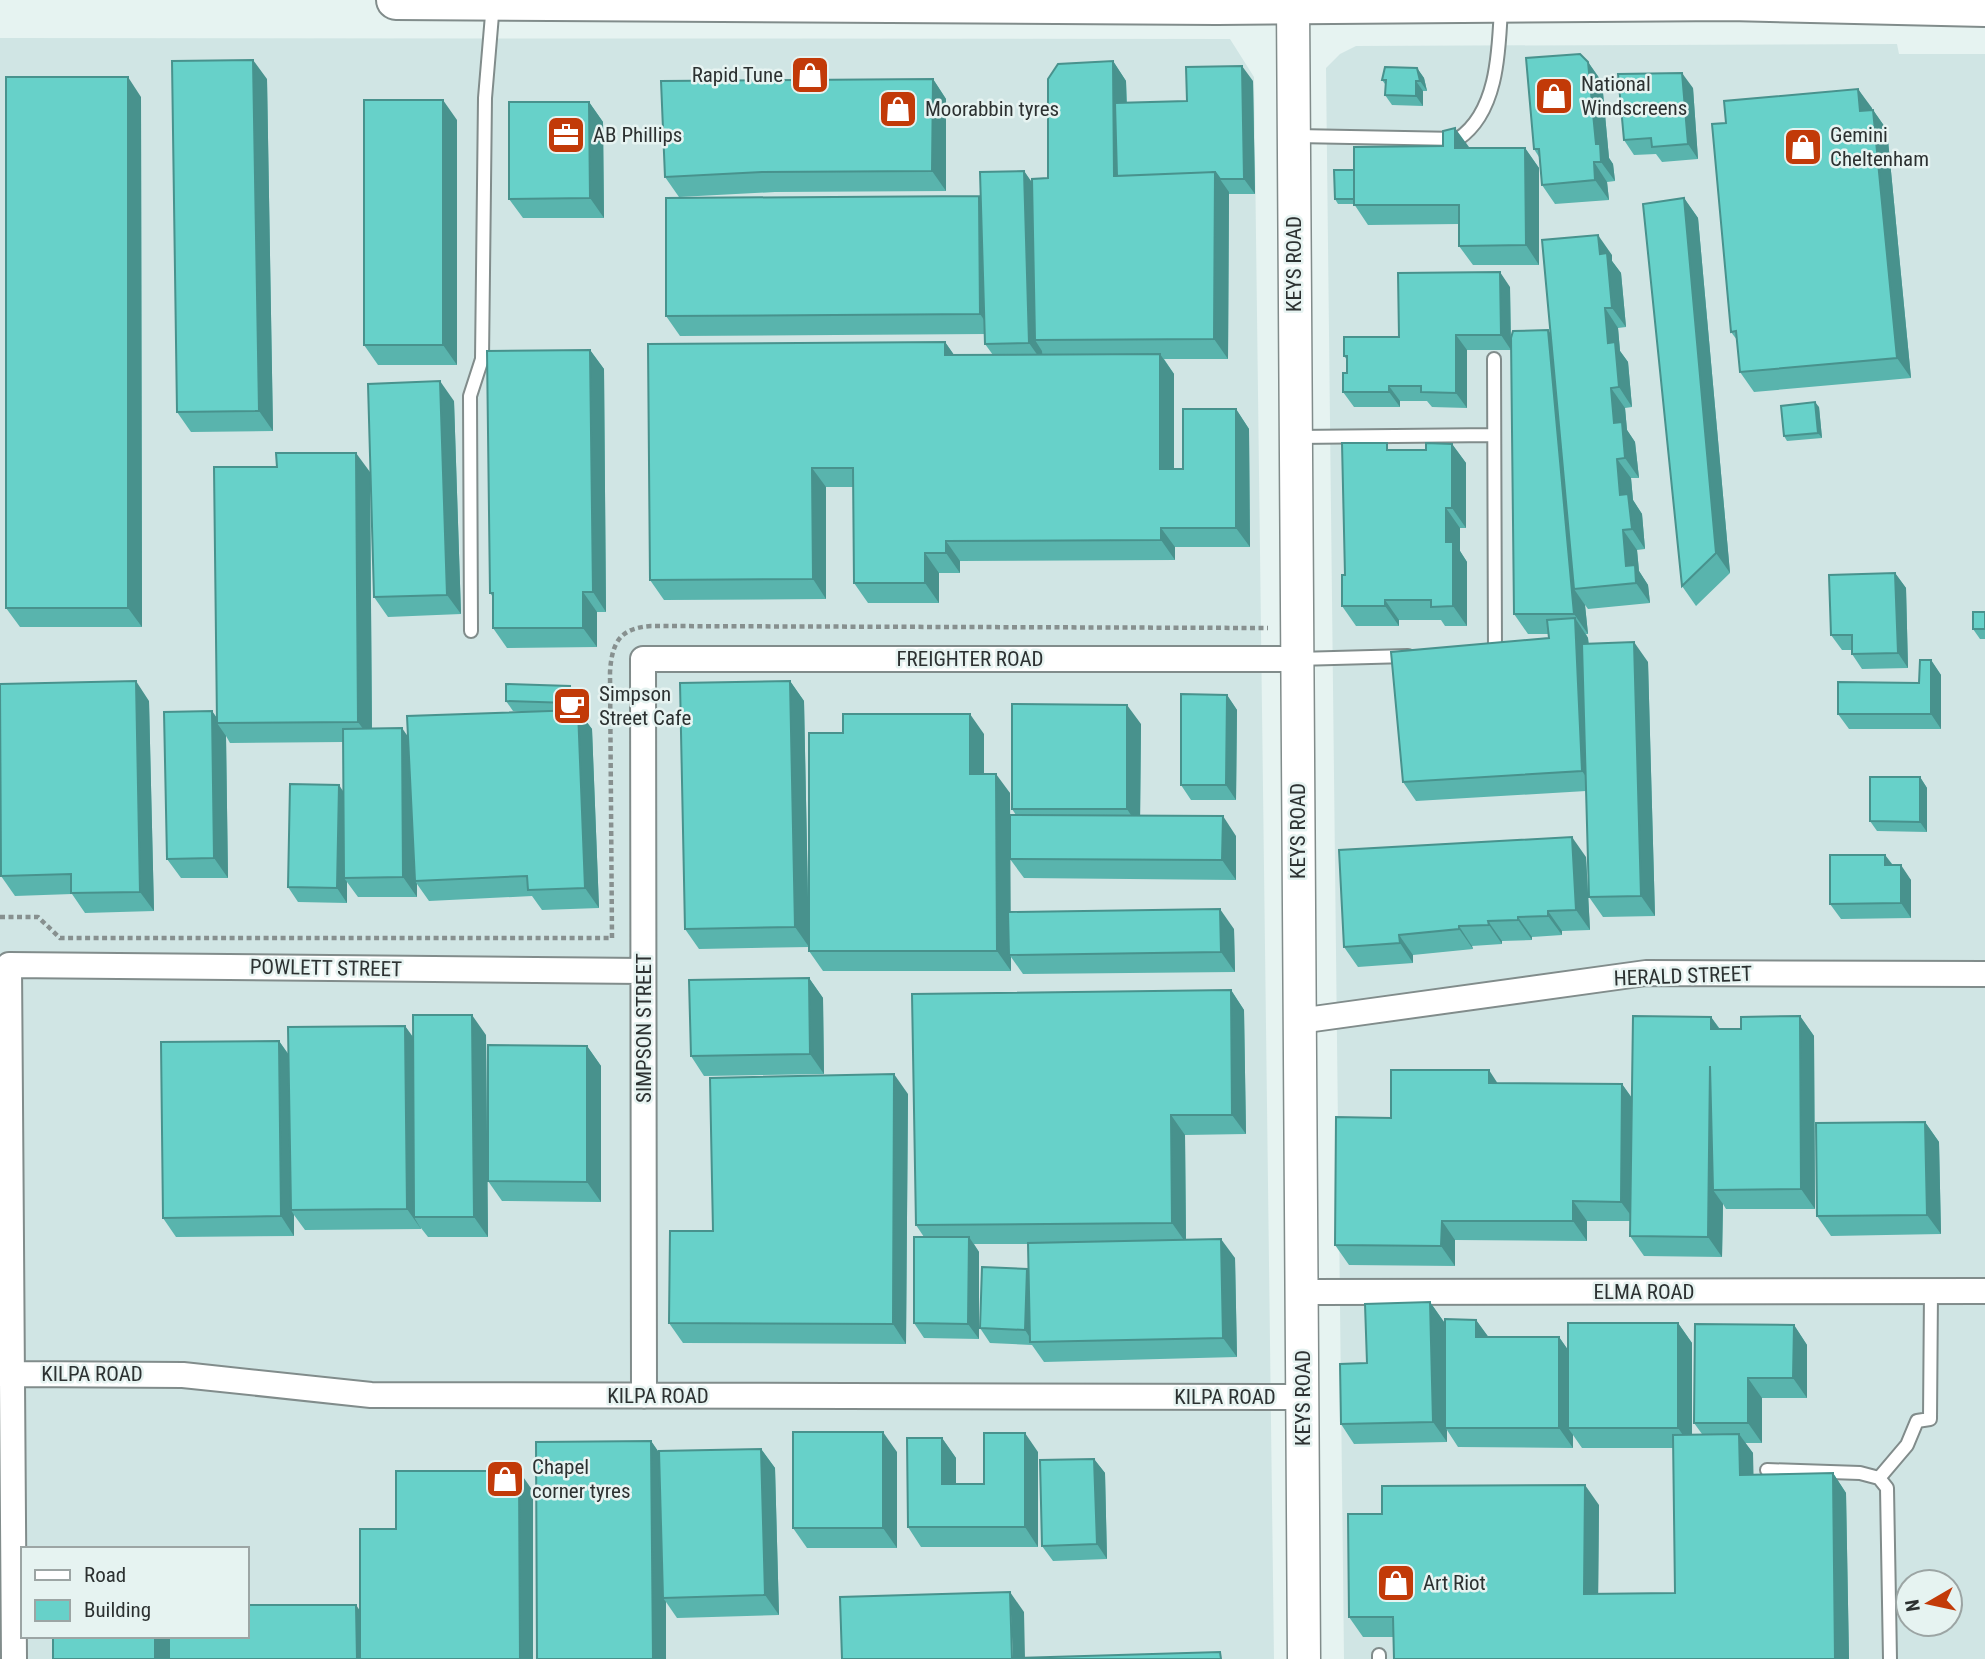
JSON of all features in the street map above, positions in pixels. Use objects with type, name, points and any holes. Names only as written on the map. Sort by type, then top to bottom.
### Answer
[{"type":"highway","points":[[396,0],[1730,1],[1985,7]]},
{"type":"street","name":"KEYS ROAD","points":[[1293,1],[1304,1659]]},
{"type":"street","name":"FREIGHTER ROAD","points":[[643,659],[1297,659]]},
{"type":"street","name":"SIMPSON STREET","points":[[643,659],[645,1396]]},
{"type":"street","name":"POWLETT STREET","points":[[15,1374],[9,965],[643,971]]},
{"type":"street","name":"HERALD STREET","points":[[1299,1021],[1646,973],[1985,974]]},
{"type":"street","name":"ELMA ROAD","points":[[1303,1292],[1985,1291]]},
{"type":"street","name":"KILPA ROAD","points":[[15,1374],[183,1375],[371,1395],[1303,1397]]},
{"type":"street","points":[[14,1659],[7,1561],[15,1374]]},
{"type":"lane","points":[[471,631],[470,396],[482,359],[485,111],[493,1]]},
{"type":"lane","points":[[1294,136],[1458,139],[1469,131],[1489,93],[1498,64],[1501,2]]},
{"type":"lane","points":[[1494,359],[1494,653]]},
{"type":"lane","points":[[1295,437],[1494,435]]},
{"type":"lane","points":[[1297,659],[1417,655]]},
{"type":"lane","points":[[1879,1478],[1907,1445],[1917,1421],[1930,1419],[1931,1291]]},
{"type":"lane","points":[[1767,1470],[1860,1473],[1879,1478],[1887,1488],[1890,1504],[1890,1659]]},
{"type":"shaded area","points":[[0,38],[1230,39],[1254,77],[1274,1659],[0,1659]]},
{"type":"shaded area","points":[[1897,44],[1899,54],[1985,54],[1985,1659],[1344,1659],[1326,68],[1340,54],[1356,46]]},
{"type":"building","points":[[1580,54],[1588,62],[1596,144],[1600,144],[1601,162],[1594,162],[1595,180],[1542,185],[1539,149],[1534,149],[1526,58]]},
{"type":"building","points":[[253,60],[259,411],[177,412],[172,61]]},
{"type":"building","points":[[1113,61],[1114,176],[1215,172],[1214,339],[1035,340],[1032,179],[1048,178],[1048,79],[1058,64]]},
{"type":"building","points":[[1242,66],[1244,179],[1220,179],[1215,172],[1117,176],[1115,103],[1187,101],[1186,67]]},
{"type":"building","points":[[1385,67],[1417,68],[1420,81],[1416,81],[1416,96],[1385,95],[1386,80],[1382,80]]},
{"type":"building","points":[[1682,73],[1688,144],[1652,147],[1651,138],[1624,140],[1618,74]]},
{"type":"building","points":[[6,77],[128,77],[128,608],[6,608]]},
{"type":"building","points":[[933,79],[932,171],[762,172],[665,177],[661,81]]},
{"type":"building","points":[[1858,89],[1860,111],[1873,110],[1897,358],[1740,372],[1736,331],[1731,332],[1712,124],[1726,123],[1724,101]]},
{"type":"building","points":[[364,100],[443,100],[443,345],[364,345]]},
{"type":"building","points":[[509,102],[589,102],[590,198],[509,199]]},
{"type":"building","points":[[1455,128],[1455,148],[1525,148],[1526,245],[1459,246],[1459,205],[1354,205],[1354,147],[1443,146],[1443,131]]},
{"type":"building","points":[[1334,170],[1354,170],[1354,199],[1335,199]]},
{"type":"building","points":[[1024,171],[1029,343],[985,344],[980,172]]},
{"type":"building","points":[[979,196],[980,314],[666,316],[666,198]]},
{"type":"building","points":[[1684,198],[1716,553],[1682,586],[1643,204]]},
{"type":"building","points":[[1598,235],[1600,254],[1607,253],[1612,308],[1605,308],[1608,343],[1615,342],[1619,387],[1611,388],[1614,423],[1622,422],[1625,458],[1617,459],[1620,495],[1628,494],[1632,529],[1623,530],[1626,566],[1635,565],[1636,583],[1574,589],[1542,240]]},
{"type":"building","points":[[1500,272],[1501,335],[1456,335],[1456,393],[1421,392],[1421,386],[1389,386],[1389,392],[1343,392],[1343,373],[1347,373],[1344,337],[1399,337],[1398,273]]},
{"type":"building","points":[[1548,330],[1574,614],[1514,614],[1511,338],[1513,331]]},
{"type":"building","points":[[945,342],[945,355],[1160,354],[1160,469],[1183,469],[1183,409],[1236,409],[1236,528],[1161,528],[1161,540],[946,541],[946,553],[925,553],[925,583],[854,583],[853,468],[812,468],[813,579],[650,580],[648,344]]},
{"type":"building","points":[[590,350],[593,592],[583,592],[583,628],[493,628],[493,593],[490,593],[487,351]]},
{"type":"building","points":[[440,381],[447,595],[374,597],[368,384]]},
{"type":"building","points":[[1815,402],[1818,433],[1784,436],[1781,406]]},
{"type":"building","points":[[1342,443],[1387,443],[1387,450],[1426,450],[1426,443],[1452,444],[1452,508],[1446,508],[1446,542],[1453,542],[1453,606],[1431,607],[1431,600],[1385,600],[1385,606],[1342,606],[1342,575],[1345,575]]},
{"type":"building","points":[[276,453],[356,453],[358,722],[217,723],[214,467],[277,467]]},
{"type":"building","points":[[1895,573],[1898,653],[1852,654],[1852,635],[1831,635],[1829,575]]},
{"type":"building","points":[[1973,612],[1985,612],[1985,629],[1973,629]]},
{"type":"building","points":[[1575,618],[1582,771],[1403,782],[1391,652],[1549,638],[1547,620]]},
{"type":"building","points":[[1634,642],[1641,896],[1589,897],[1582,644]]},
{"type":"building","points":[[1920,660],[1931,660],[1931,714],[1838,714],[1838,682],[1919,683]]},
{"type":"building","points":[[136,681],[140,892],[71,893],[71,874],[1,876],[0,684]]},
{"type":"building","points":[[790,681],[795,927],[685,929],[680,683]]},
{"type":"building","points":[[506,684],[570,686],[569,703],[506,701]]},
{"type":"building","points":[[1181,694],[1227,695],[1226,785],[1181,785]]},
{"type":"building","points":[[1012,704],[1127,705],[1127,809],[1012,809]]},
{"type":"building","points":[[578,710],[585,888],[528,890],[527,876],[415,881],[407,716]]},
{"type":"building","points":[[212,711],[214,858],[167,859],[164,712]]},
{"type":"building","points":[[843,714],[970,714],[970,774],[996,774],[997,951],[809,951],[809,733],[843,733]]},
{"type":"building","points":[[402,728],[403,877],[344,878],[343,729]]},
{"type":"building","points":[[1870,777],[1920,777],[1920,822],[1870,821]]},
{"type":"building","points":[[290,784],[339,785],[337,888],[288,887]]},
{"type":"building","points":[[1010,815],[1223,816],[1222,860],[1010,859]]},
{"type":"building","points":[[1572,837],[1576,910],[1548,911],[1548,916],[1518,917],[1518,920],[1488,921],[1489,925],[1459,926],[1459,929],[1399,935],[1400,943],[1344,947],[1339,850]]},
{"type":"building","points":[[1830,855],[1885,855],[1885,865],[1901,865],[1901,903],[1830,904]]},
{"type":"building","points":[[1220,909],[1221,952],[1009,955],[1008,912]]},
{"type":"building","points":[[809,978],[810,1054],[691,1056],[689,980]]},
{"type":"building","points":[[1231,990],[1232,1115],[1171,1115],[1172,1223],[916,1225],[912,994]]},
{"type":"building","points":[[413,1015],[472,1015],[474,1217],[414,1217]]},
{"type":"building","points":[[1633,1016],[1711,1017],[1711,1029],[1741,1029],[1741,1017],[1800,1016],[1801,1189],[1713,1190],[1710,1066],[1708,1237],[1630,1236]]},
{"type":"building","points":[[405,1026],[407,1209],[291,1210],[288,1027]]},
{"type":"building","points":[[279,1041],[281,1216],[163,1218],[161,1042]]},
{"type":"building","points":[[488,1045],[587,1046],[587,1182],[488,1181]]},
{"type":"building","points":[[1391,1070],[1489,1070],[1489,1083],[1622,1084],[1621,1202],[1573,1201],[1573,1221],[1442,1221],[1441,1246],[1335,1245],[1336,1117],[1391,1118]]},
{"type":"building","points":[[894,1074],[893,1324],[669,1323],[670,1231],[713,1231],[710,1078]]},
{"type":"building","points":[[1925,1122],[1927,1215],[1817,1216],[1816,1123]]},
{"type":"building","points":[[914,1237],[969,1237],[968,1324],[914,1323]]},
{"type":"building","points":[[1221,1239],[1223,1338],[1030,1342],[1028,1243]]},
{"type":"building","points":[[982,1267],[1027,1269],[1025,1330],[980,1328]]},
{"type":"building","points":[[1430,1302],[1433,1422],[1341,1424],[1340,1364],[1367,1363],[1365,1304]]},
{"type":"building","points":[[1445,1319],[1476,1320],[1476,1337],[1559,1337],[1559,1428],[1445,1428]]},
{"type":"building","points":[[1568,1323],[1678,1323],[1678,1428],[1568,1428]]},
{"type":"building","points":[[1695,1324],[1794,1325],[1793,1378],[1748,1378],[1748,1423],[1694,1423]]},
{"type":"building","points":[[793,1432],[883,1432],[883,1528],[793,1528]]},
{"type":"building","points":[[984,1433],[1025,1433],[1025,1527],[908,1527],[907,1438],[942,1438],[942,1484],[984,1484]]},
{"type":"building","points":[[1739,1434],[1740,1475],[1833,1473],[1835,1659],[1394,1659],[1393,1617],[1349,1617],[1348,1514],[1382,1514],[1382,1486],[1585,1485],[1584,1594],[1675,1593],[1673,1435]]},
{"type":"building","points":[[651,1441],[653,1659],[537,1659],[536,1442]]},
{"type":"building","points":[[761,1449],[765,1595],[663,1598],[659,1451]]},
{"type":"building","points":[[1094,1459],[1097,1544],[1042,1546],[1040,1460]]},
{"type":"building","points":[[396,1471],[519,1471],[520,1659],[360,1659],[360,1529],[396,1529]]},
{"type":"building","points":[[1010,1592],[1012,1658],[1220,1652],[1221,1659],[842,1659],[840,1597]]},
{"type":"building","points":[[248,1605],[356,1605],[357,1659],[169,1659],[169,1638],[248,1638]]},
{"type":"building","points":[[53,1638],[155,1638],[155,1659],[53,1659]]},
{"type":"place","name":"Rapid Tune","points":[[810,75]]},
{"type":"place","name":"National Windscreens","points":[[1554,96]]},
{"type":"place","name":"Moorabbin tyres","points":[[898,109]]},
{"type":"place","name":"AB Phillips","points":[[566,135]]},
{"type":"place","name":"Gemini Cheltenham","points":[[1803,147]]},
{"type":"place","name":"Simpson Street Cafe","points":[[572,706]]},
{"type":"place","name":"Chapel corner tyres","points":[[505,1479]]},
{"type":"place","name":"Art Riot","points":[[1396,1583]]}]
